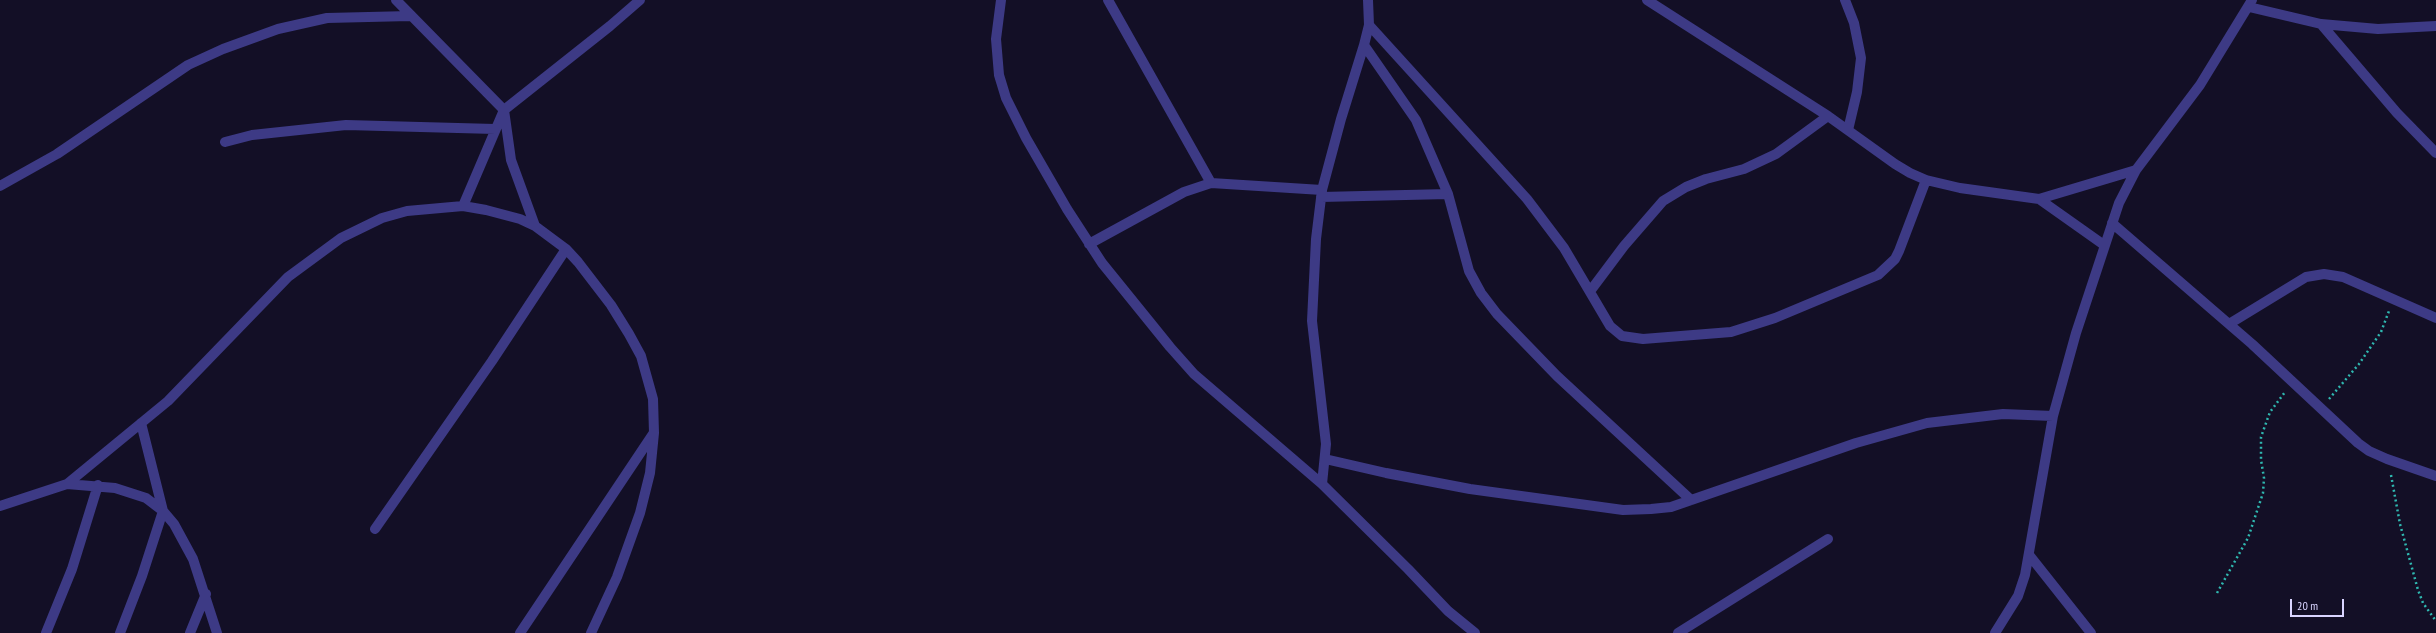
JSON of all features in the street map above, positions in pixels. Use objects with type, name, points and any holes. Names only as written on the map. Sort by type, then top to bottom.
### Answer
[{"type":"street","points":[[396,0],[410,16],[451,54],[504,110],[510,160],[535,226]]},
{"type":"street","points":[[463,206],[504,110],[610,26],[640,0]]},
{"type":"street","points":[[1001,0],[996,39],[999,75],[1006,98],[1026,138],[1089,244],[1135,305],[1194,374],[1322,484],[1448,611],[1475,633]]},
{"type":"street","points":[[1108,0],[1211,183]]},
{"type":"street","points":[[1647,0],[1828,116],[1895,164],[1926,180],[1960,188],[2039,199],[2136,170]]},
{"type":"street","points":[[1845,0],[1854,23],[1861,58],[1857,92],[1848,130]]},
{"type":"street","points":[[1322,484],[1325,459],[1324,428],[1312,321],[1316,239],[1322,193],[1340,119],[1369,25],[1367,2]]},
{"type":"street","points":[[1995,633],[2018,596],[2030,556],[2053,416],[2076,332],[2119,204],[2136,170],[2200,85],[2250,4],[2321,24],[2378,28],[2436,26]]},
{"type":"street","points":[[0,186],[56,154],[188,65],[223,49],[278,29],[327,18],[410,16]]},
{"type":"street","points":[[2321,24],[2397,113],[2436,153]]},
{"type":"street","points":[[1369,25],[1527,199],[1564,248],[1591,290],[1614,331],[1622,336],[1636,339],[1695,336],[1731,332],[1775,318],[1867,281],[1887,267],[1899,251],[1926,180]]},
{"type":"street","points":[[1364,45],[1416,120],[1448,194],[1469,271],[1481,293],[1497,314],[1557,376],[1691,500]]},
{"type":"street","points":[[1591,290],[1624,246],[1668,198],[1696,182],[1744,169],[1776,154],[1828,116]]},
{"type":"street","points":[[225,142],[252,136],[346,125],[495,129]]},
{"type":"street","points":[[1089,244],[1184,192],[1211,183],[1322,193],[1448,194]]},
{"type":"street","points":[[2039,199],[2104,245]]},
{"type":"street","points":[[67,484],[168,401],[288,277],[321,251],[362,226],[382,218],[407,211],[463,206],[509,216],[535,226],[566,249],[590,277],[611,305],[640,356],[653,399],[654,433],[650,473],[640,513],[617,578],[591,633]]},
{"type":"street","points":[[2112,223],[2229,324],[2358,443],[2370,451],[2387,459],[2436,476]]},
{"type":"street","points":[[375,529],[492,361],[566,249]]},
{"type":"street","points":[[2229,324],[2312,274],[2344,277],[2436,318]]},
{"type":"street","points":[[1325,459],[1440,484],[1623,510],[1664,508],[1856,443],[1927,423],[2003,414],[2053,416]]},
{"type":"street","points":[[120,633],[142,576],[163,511],[140,423]]},
{"type":"street","points":[[520,633],[654,433]]},
{"type":"street","points":[[0,506],[67,484],[98,485],[146,498],[163,511],[181,537],[193,559],[218,633]]},
{"type":"street","points":[[46,633],[72,569],[98,485]]},
{"type":"street","points":[[1678,633],[1828,539]]},
{"type":"street","points":[[2030,556],[2091,633]]},
{"type":"street","points":[[190,633],[206,594]]},
{"type":"path","points":[[2321,408],[2359,364],[2381,332],[2393,299]]},
{"type":"path","points":[[2217,593],[2248,538],[2262,493],[2264,478],[2261,460],[2261,437],[2263,431],[2270,412],[2293,382]]},
{"type":"path","points":[[2387,459],[2400,524],[2418,590],[2436,621]]}]
